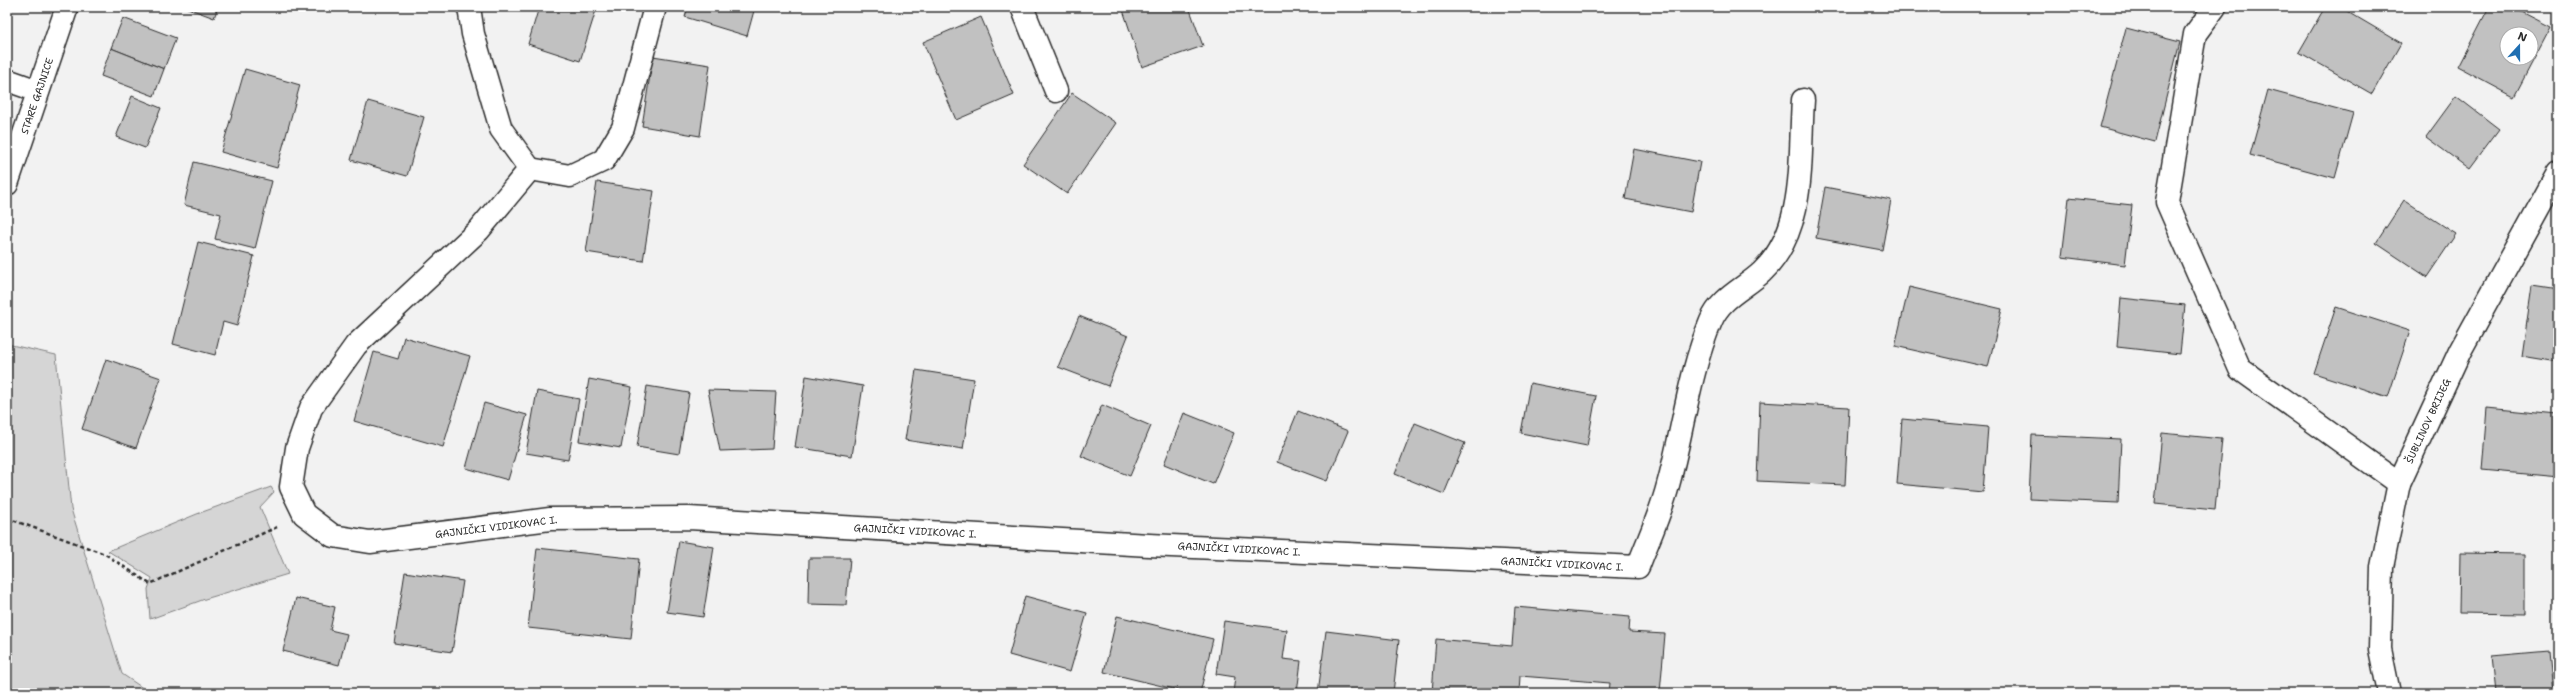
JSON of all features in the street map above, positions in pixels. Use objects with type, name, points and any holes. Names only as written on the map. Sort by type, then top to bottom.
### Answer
[{"type":"street","name":"STARE GAJNICE","points":[[7,184],[67,7]]},
{"type":"street","points":[[468,7],[474,34],[501,129],[530,169],[570,176],[604,160],[622,128],[655,7]]},
{"type":"street","points":[[1022,7],[1056,91]]},
{"type":"street","points":[[2215,7],[2195,34],[2168,202],[2240,369],[2399,483]]},
{"type":"street","points":[[7,80],[38,91]]},
{"type":"street","name":"GAJNIČKI VIDIKOVAC I.","points":[[530,169],[479,230],[356,345],[311,408],[297,448],[290,488],[304,514],[333,536],[370,542],[550,519],[689,518],[1149,545],[1638,567],[1668,486],[1700,348],[1712,319],[1721,303],[1762,272],[1784,244],[1796,206],[1803,100]]},
{"type":"street","name":"ŠUBLINOV BRIJEG","points":[[2389,693],[2380,649],[2382,567],[2399,483],[2460,351],[2558,173]]},
{"type":"path","points":[[7,518],[105,554],[150,584],[304,514]]},
{"type":"shaded area","points":[[7,344],[56,355],[71,509],[122,674],[150,693],[7,693]]},
{"type":"shaded area","points":[[271,487],[274,492],[260,507],[288,574],[205,599],[150,619],[148,589],[152,578],[108,551],[197,514]]},
{"type":"building","points":[[185,7],[218,7],[214,18]]},
{"type":"building","points":[[539,7],[597,7],[580,61],[528,44]]},
{"type":"building","points":[[688,7],[755,7],[747,36],[685,17]]},
{"type":"building","points":[[1122,7],[1189,7],[1203,46],[1142,67]]},
{"type":"building","points":[[2325,7],[2340,7],[2401,43],[2372,94],[2299,52]]},
{"type":"building","points":[[2489,7],[2512,7],[2551,27],[2539,50],[2539,26],[2499,26],[2499,66],[2530,66],[2514,97],[2458,67]]},
{"type":"building","points":[[981,17],[1014,95],[956,120],[923,42]]},
{"type":"building","points":[[123,18],[176,38],[164,69],[111,48]]},
{"type":"building","points":[[2126,28],[2180,42],[2155,142],[2100,127]]},
{"type":"building","points":[[111,48],[164,69],[154,96],[101,76]]},
{"type":"building","points":[[653,56],[710,65],[700,136],[642,126]]},
{"type":"building","points":[[245,69],[300,85],[277,168],[221,152]]},
{"type":"building","points":[[2268,90],[2353,113],[2335,178],[2250,155]]},
{"type":"building","points":[[1072,93],[1116,123],[1067,194],[1023,164]]},
{"type":"building","points":[[132,96],[161,108],[145,148],[116,137]]},
{"type":"building","points":[[2456,96],[2499,129],[2469,169],[2426,137]]},
{"type":"building","points":[[368,101],[424,117],[407,176],[351,160]]},
{"type":"building","points":[[1634,149],[1700,162],[1691,212],[1625,199]]},
{"type":"building","points":[[194,162],[272,181],[255,249],[215,239],[221,214],[184,205]]},
{"type":"building","points":[[597,182],[654,191],[643,261],[586,252]]},
{"type":"building","points":[[1825,187],[1891,200],[1882,250],[1816,238]]},
{"type":"building","points":[[2069,198],[2132,205],[2125,265],[2062,257]]},
{"type":"building","points":[[2404,200],[2456,234],[2427,277],[2376,243]]},
{"type":"building","points":[[198,242],[254,256],[237,326],[223,322],[215,355],[173,344]]},
{"type":"building","points":[[2532,286],[2558,290],[2558,362],[2522,356]]},
{"type":"building","points":[[1909,287],[2002,309],[1988,367],[1895,346]]},
{"type":"building","points":[[2121,298],[2185,305],[2180,354],[2117,347]]},
{"type":"building","points":[[2336,307],[2410,331],[2388,397],[2314,373]]},
{"type":"building","points":[[1079,316],[1128,336],[1108,386],[1058,367]]},
{"type":"building","points":[[404,337],[470,356],[443,447],[354,421],[374,352],[398,359]]},
{"type":"building","points":[[106,359],[161,378],[136,448],[82,429]]},
{"type":"building","points":[[916,370],[974,379],[963,449],[905,440]]},
{"type":"building","points":[[806,376],[863,386],[852,456],[795,447]]},
{"type":"building","points":[[589,379],[632,387],[621,448],[579,441]]},
{"type":"building","points":[[1530,383],[1596,396],[1587,446],[1521,433]]},
{"type":"building","points":[[647,386],[689,393],[679,454],[637,447]]},
{"type":"building","points":[[708,390],[776,392],[772,449],[720,451]]},
{"type":"building","points":[[537,391],[579,399],[568,460],[526,453]]},
{"type":"building","points":[[1760,402],[1849,407],[1845,485],[1757,481]]},
{"type":"building","points":[[484,403],[527,415],[508,480],[466,468]]},
{"type":"building","points":[[1102,405],[1151,426],[1130,476],[1081,456]]},
{"type":"building","points":[[2487,408],[2558,415],[2558,477],[2482,470]]},
{"type":"building","points":[[1298,411],[1348,431],[1327,481],[1277,462]]},
{"type":"building","points":[[1184,413],[1234,433],[1213,484],[1164,464]]},
{"type":"building","points":[[1902,419],[1988,427],[1983,492],[1897,484]]},
{"type":"building","points":[[1415,423],[1465,443],[1444,494],[1395,474]]},
{"type":"building","points":[[2162,433],[2222,439],[2215,510],[2155,504]]},
{"type":"building","points":[[2032,435],[2121,439],[2118,503],[2029,499]]},
{"type":"building","points":[[679,541],[714,547],[703,617],[667,612]]},
{"type":"building","points":[[537,548],[639,559],[631,639],[528,628]]},
{"type":"building","points":[[2460,553],[2525,554],[2525,614],[2459,613]]},
{"type":"building","points":[[809,558],[850,558],[846,605],[808,604]]},
{"type":"building","points":[[405,572],[463,581],[452,652],[394,643]]},
{"type":"building","points":[[1025,596],[1087,613],[1070,672],[1009,655]]},
{"type":"building","points":[[296,598],[335,607],[330,630],[347,634],[339,665],[283,651]]},
{"type":"building","points":[[1515,607],[1630,617],[1629,632],[1665,634],[1660,693],[1609,693],[1610,683],[1520,676],[1519,693],[1432,693],[1436,639],[1512,646]]},
{"type":"building","points":[[1117,616],[1213,639],[1200,693],[1191,693],[1104,672]]},
{"type":"building","points":[[1224,621],[1287,630],[1283,659],[1301,661],[1297,693],[1233,693],[1235,677],[1216,674]]},
{"type":"building","points":[[1326,631],[1399,640],[1393,693],[1318,693]]},
{"type":"building","points":[[2549,651],[2553,693],[2496,693],[2492,656]]}]
